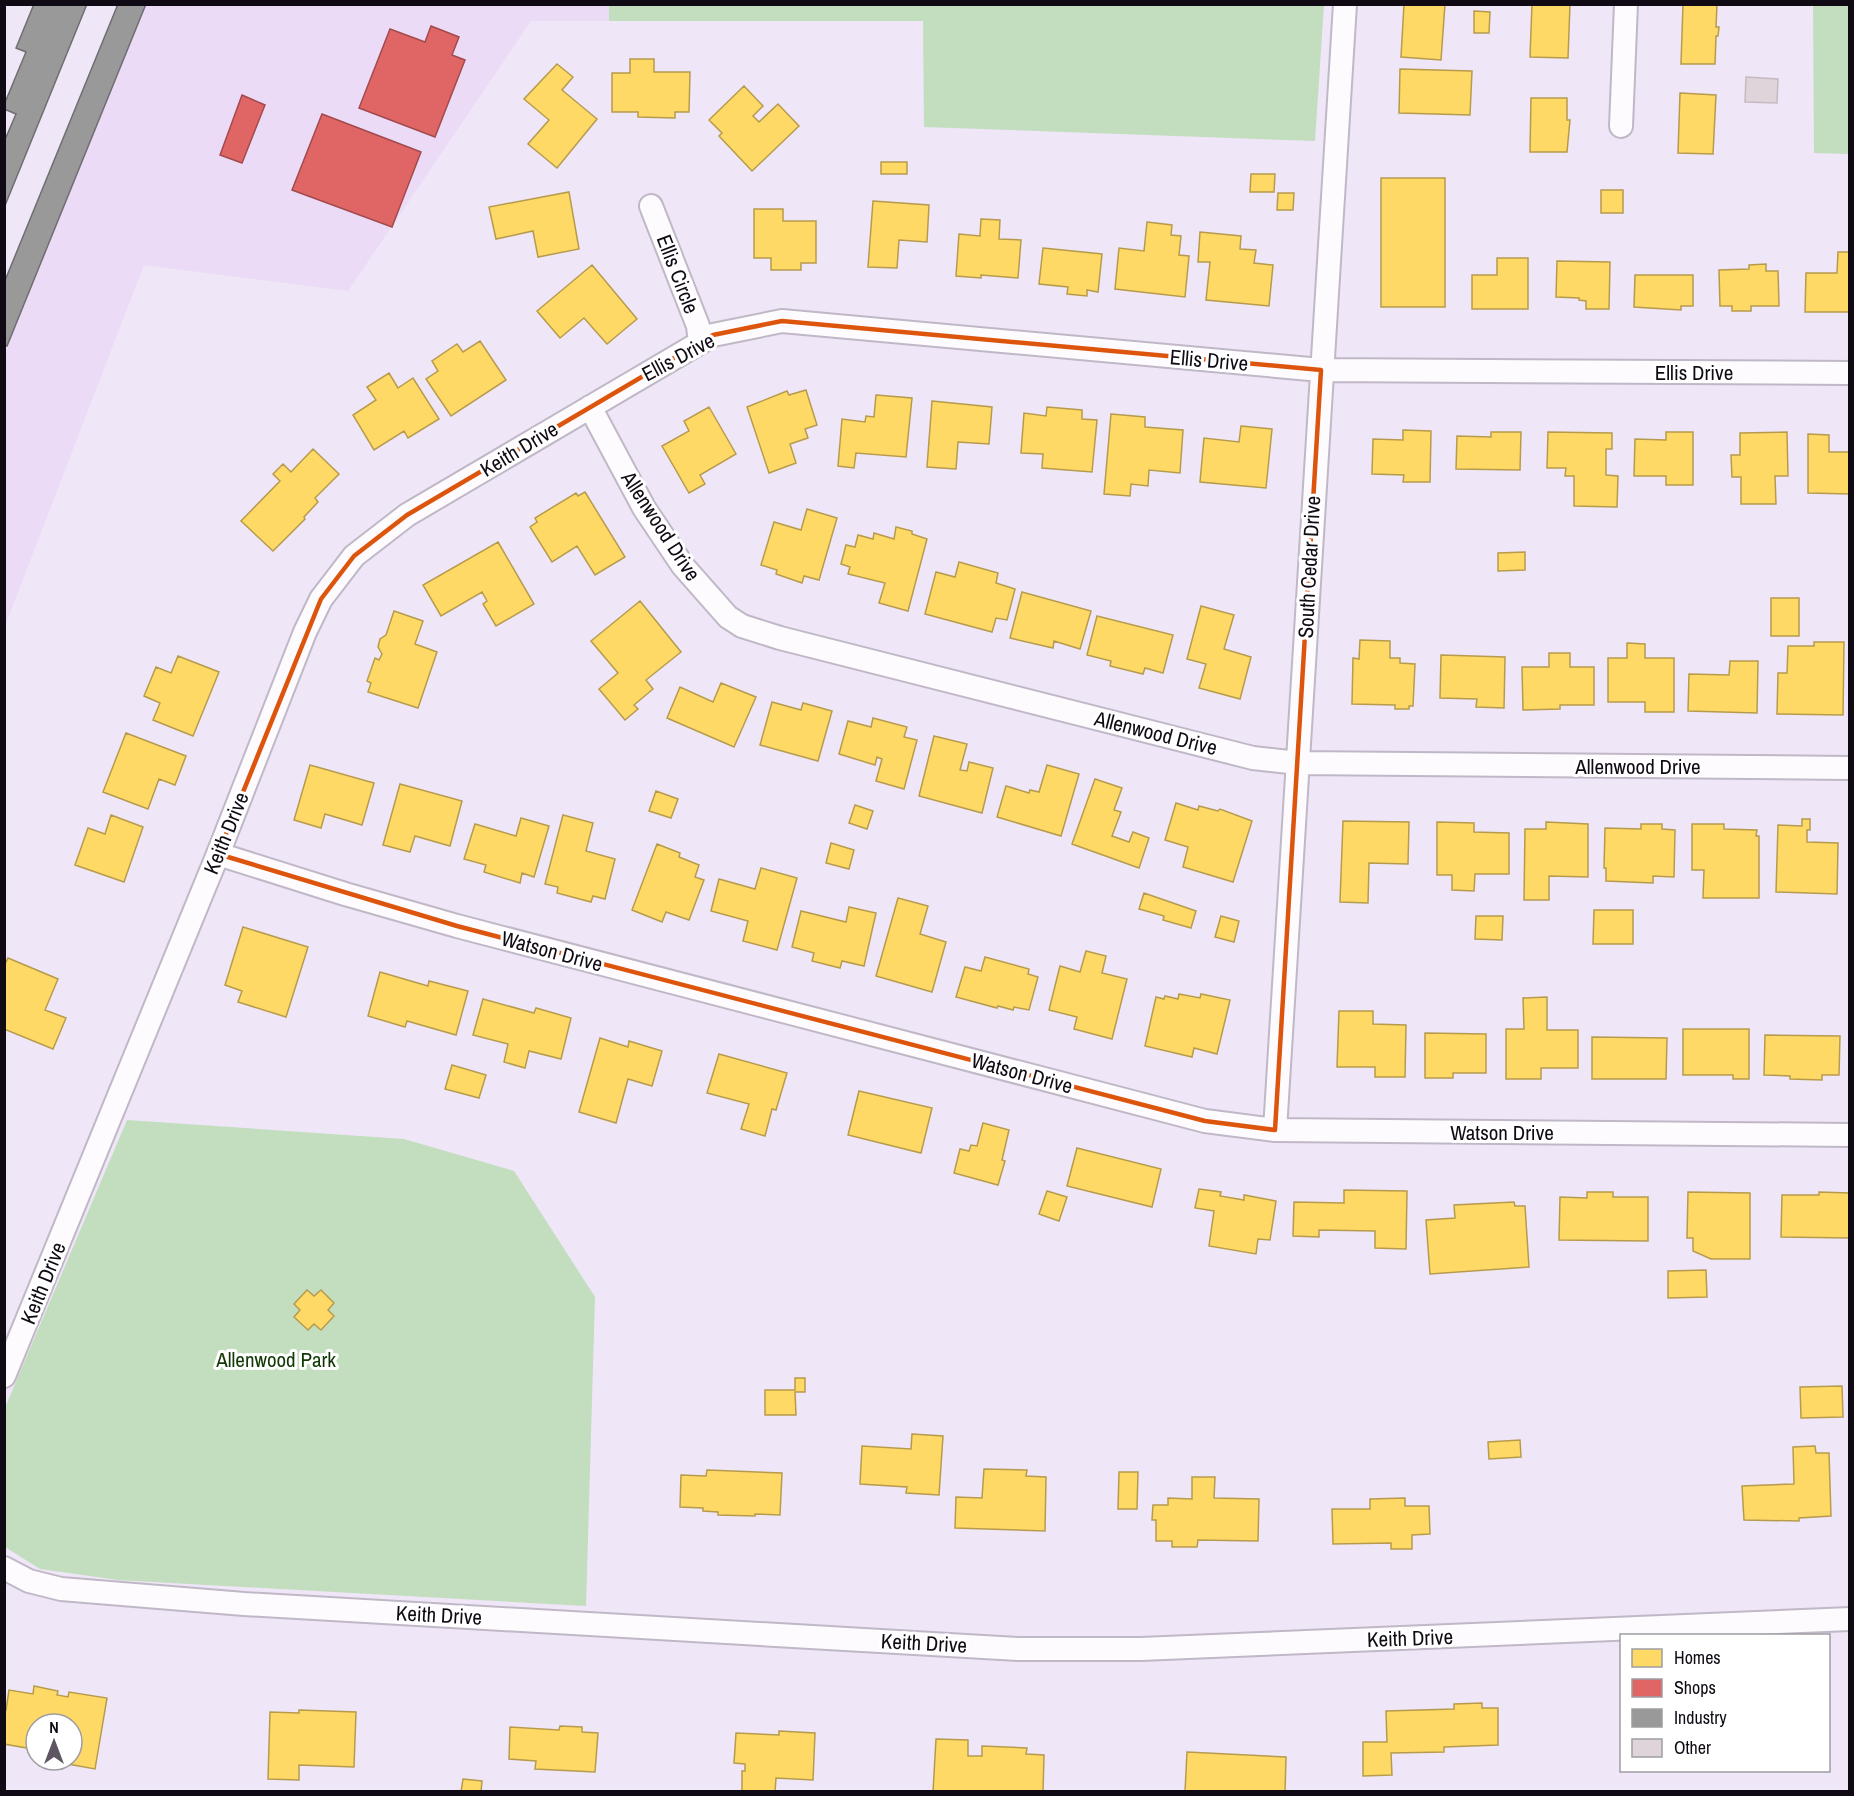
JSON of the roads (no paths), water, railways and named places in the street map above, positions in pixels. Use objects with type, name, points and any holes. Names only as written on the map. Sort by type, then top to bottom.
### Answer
[{"type":"street","name":"South Cedar Drive","points":[[1275,1130],[1345,4]]},
{"type":"street","points":[[1621,126],[1626,4]]},
{"type":"street","name":"Ellis Circle","points":[[651,206],[698,326],[700,343]]},
{"type":"street","name":"Ellis Drive","points":[[590,406],[713,335],[782,321],[1321,370],[1850,373]]},
{"type":"street","name":"Allenwood Drive","points":[[590,406],[644,508],[682,566],[728,617],[742,626],[780,638],[1253,758],[1298,763],[1850,768]]},
{"type":"street","name":"Keith Drive","points":[[4,1376],[218,854],[305,632],[321,599],[354,556],[407,515],[515,453],[590,406]]},
{"type":"street","name":"Watson Drive","points":[[218,854],[345,894],[469,929],[1205,1121],[1275,1130],[1850,1135]]},
{"type":"street","name":"Keith Drive","points":[[4,1568],[29,1581],[61,1589],[221,1602],[1018,1649],[1141,1649],[1850,1619]]},
{"type":"park label","name":"Allenwood Park","points":[[276,1359]]}]
